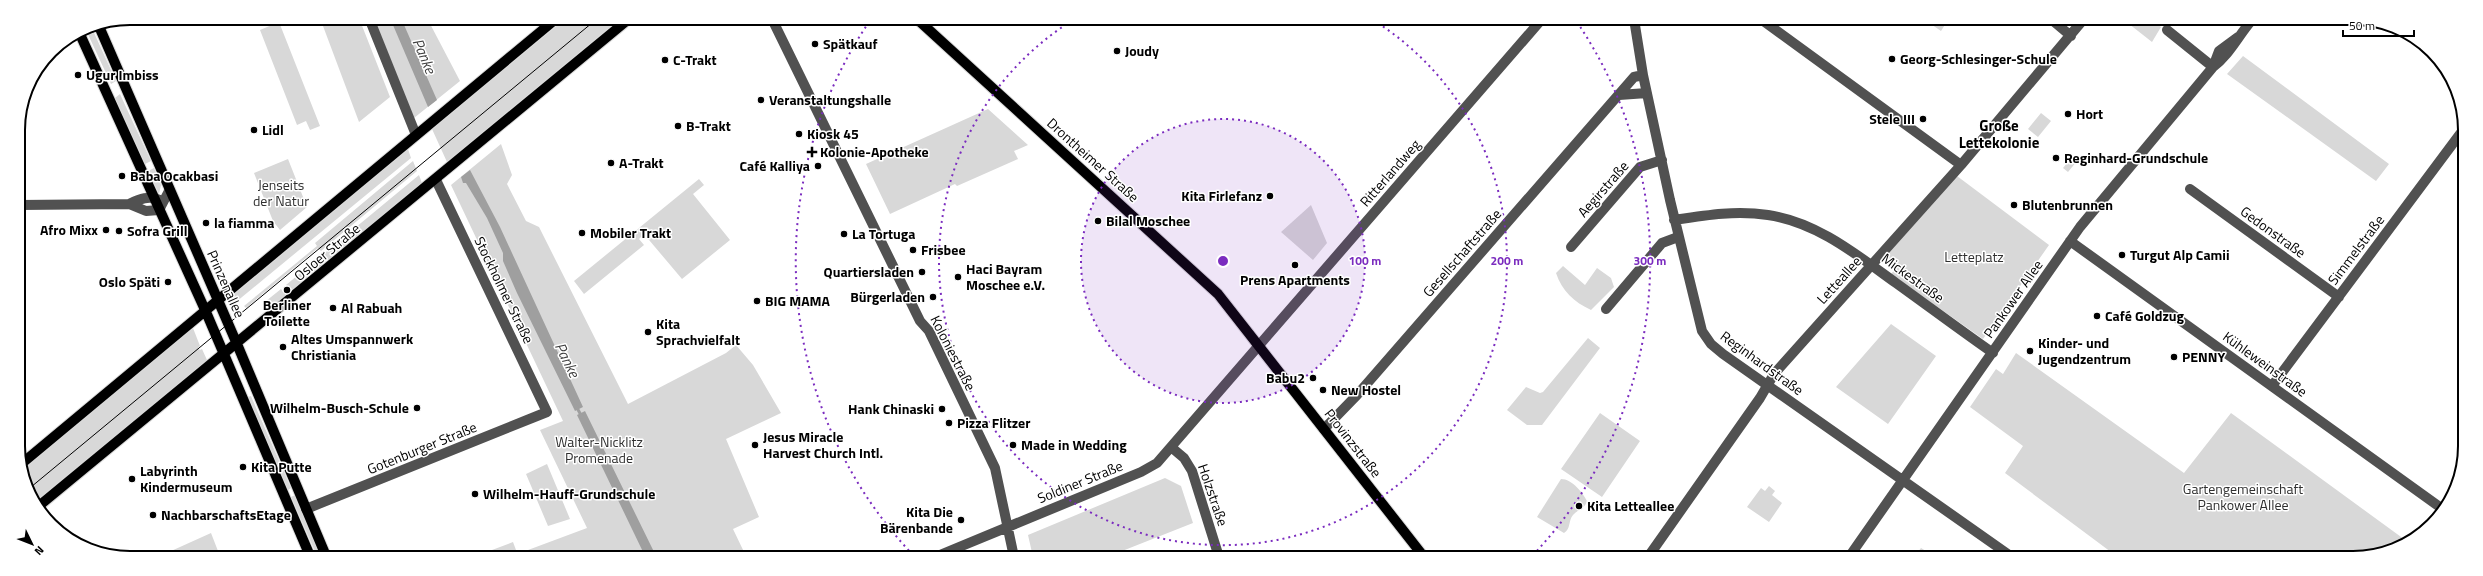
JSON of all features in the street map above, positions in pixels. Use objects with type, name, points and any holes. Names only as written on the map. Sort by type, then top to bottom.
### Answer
[{"type":"main road","points":[[26,460],[219,302],[549,25]]},
{"type":"main road","name":"Osloer Straße","points":[[42,503],[436,180],[622,25]]},
{"type":"main road","name":"Drontheimer Straße","points":[[924,25],[1208,283],[1259,346]]},
{"type":"main road","name":"Prinzenallee","points":[[100,30],[175,206],[219,302],[324,551]]},
{"type":"main road","points":[[81,37],[153,197],[162,206],[308,551]]},
{"type":"main road","name":"Provinzstraße","points":[[1259,346],[1419,551]]},
{"type":"street","points":[[372,25],[416,135]]},
{"type":"street","name":"Koloniestraße","points":[[775,25],[920,321],[929,331],[995,468],[1013,551]]},
{"type":"street","name":"Ritterlandweg","points":[[1259,346],[1537,25]]},
{"type":"street","name":"Reginhardstraße","points":[[1635,25],[1643,75],[1678,237],[1702,331],[1711,344],[2002,551]]},
{"type":"street","points":[[1769,25],[1961,165]]},
{"type":"street","points":[[2058,25],[2071,36]]},
{"type":"street","name":"Letteallee","points":[[1652,551],[1768,385],[1774,374],[1961,165],[2080,25]]},
{"type":"street","name":"Pankower Allee","points":[[1852,551],[1903,481],[2070,241],[2213,67],[2226,57],[2238,36],[2248,25]]},
{"type":"street","points":[[2167,30],[2213,67]]},
{"type":"street","name":"Gesellschaftstraße","points":[[1324,429],[1338,416],[1634,77],[1643,75]]},
{"type":"street","points":[[1619,95],[1647,93]]},
{"type":"street","name":"Simmelstraße","points":[[2272,386],[2458,137]]},
{"type":"street","name":"Aegirstraße","points":[[1571,247],[1640,167],[1662,160]]},
{"type":"street","name":"Stockholmer Straße","points":[[436,180],[547,412]]},
{"type":"street","name":"Gedonstraße","points":[[2190,189],[2339,297]]},
{"type":"street","points":[[162,206],[169,192]]},
{"type":"street","points":[[129,204],[142,198],[153,197]]},
{"type":"street","points":[[25,205],[129,204],[146,211],[162,206],[175,206]]},
{"type":"street","name":"Mickestraße","points":[[1674,220],[1733,212],[1770,215],[1789,220],[1825,235],[1871,265],[1993,352]]},
{"type":"street","points":[[1606,309],[1662,243],[1678,237]]},
{"type":"street","name":"Kühleweinstraße","points":[[2070,241],[2439,506]]},
{"type":"street","name":"Soldiner Straße","points":[[949,551],[1150,468],[1171,447],[1259,346]]},
{"type":"street","name":"Gotenburger Straße","points":[[306,509],[547,412]]},
{"type":"street","name":"Holzstraße","points":[[1171,447],[1184,458],[1192,471],[1217,551]]},
{"type":"green space","points":[[272,25],[280,25],[320,126],[310,130],[306,121],[297,125],[260,30]]},
{"type":"green space","points":[[323,25],[362,25],[390,97],[359,122]]},
{"type":"green space","points":[[377,25],[431,25],[460,81],[414,118]]},
{"type":"green space","points":[[558,25],[613,25],[447,162],[432,129]]},
{"type":"green space","points":[[1932,25],[1945,25],[1941,31]]},
{"type":"green space","points":[[2130,25],[2158,25],[2161,27],[2152,42]]},
{"type":"green space","points":[[94,32],[116,81],[111,84],[88,34],[90,33]]},
{"type":"green space","points":[[2243,56],[2389,164],[2376,181],[2227,74]]},
{"type":"green space","points":[[120,94],[151,161],[145,164],[115,98]]},
{"type":"green space","points":[[988,109],[1028,145],[1014,151],[1018,159],[957,186],[955,184],[890,214],[866,164]]},
{"type":"green space","points":[[2041,113],[2051,121],[2038,137],[2028,129]]},
{"type":"green space","name":"Walter-Nicklitz Promenade","points":[[501,144],[512,175],[507,184],[526,221],[539,227],[628,404],[726,353],[736,345],[753,365],[781,413],[726,439],[759,517],[733,529],[744,551],[528,551],[587,528],[540,430],[563,421],[451,185]]},
{"type":"green space","points":[[408,149],[411,158],[236,302],[233,295]]},
{"type":"green space","points":[[2072,157],[2077,161],[2068,172],[2063,168]]},
{"type":"green space","name":"Jenseits der Natur","points":[[288,159],[307,207],[280,230],[273,221],[254,173]]},
{"type":"green space","points":[[413,161],[417,171],[321,251],[318,248],[246,308],[244,306],[317,246],[315,243]]},
{"type":"green space","points":[[154,168],[161,185],[159,194],[148,171]]},
{"type":"green space","points":[[419,175],[422,183],[291,291],[286,285]]},
{"type":"green space","name":"Letteplatz","points":[[1957,176],[2049,245],[1983,339],[1891,274],[1897,267],[1892,264],[1890,266],[1882,259]]},
{"type":"green space","points":[[699,179],[704,185],[693,194],[730,240],[682,279],[644,234],[639,239],[644,245],[584,294],[574,281]]},
{"type":"green space","points":[[1311,205],[1327,243],[1313,260],[1281,232]]},
{"type":"green space","points":[[1563,266],[1585,285],[1597,268],[1611,278],[1614,287],[1591,310],[1574,300],[1565,291],[1556,273]]},
{"type":"green space","points":[[281,289],[286,295],[271,308],[266,301]]},
{"type":"green space","points":[[1891,324],[1936,356],[1888,424],[1836,387]]},
{"type":"green space","points":[[193,328],[200,346],[198,348],[200,350],[202,349],[207,360],[40,499],[33,486],[27,464]]},
{"type":"green space","points":[[1588,338],[1600,348],[1542,425],[1527,425],[1507,410],[1526,387],[1540,393],[1543,392]]},
{"type":"green space","name":"Gartengemeinschaft Pankower Allee","points":[[2016,353],[2184,473],[2231,413],[2403,538],[2380,547],[2360,551],[2110,551],[2005,473],[2023,446],[1970,407],[1996,369],[2003,374]]},
{"type":"green space","points":[[251,396],[291,488],[288,490],[248,397]]},
{"type":"green space","points":[[1600,413],[1640,441],[1602,497],[1561,469]]},
{"type":"green space","points":[[547,464],[570,519],[548,526],[526,474]]},
{"type":"green space","points":[[1165,478],[1181,486],[1193,523],[1122,551],[1032,551],[1028,535]]},
{"type":"green space","points":[[1561,479],[1569,481],[1573,484],[1583,494],[1587,501],[1583,508],[1573,515],[1568,529],[1564,533],[1537,517]]},
{"type":"green space","points":[[1769,486],[1775,491],[1772,495],[1782,503],[1769,522],[1747,507],[1761,488],[1765,491]]},
{"type":"green space","points":[[295,495],[319,551],[315,551],[291,497]]},
{"type":"green space","points":[[211,533],[218,551],[171,551]]},
{"type":"green space","points":[[513,542],[516,550],[513,551],[489,551]]},
{"type":"green space","points":[[1921,548],[1926,551],[1919,551]]},
{"type":"shaded area","points":[[393,25],[404,25],[437,100],[428,107]]},
{"type":"shaded area","points":[[470,170],[500,227],[583,407],[575,411],[517,293],[503,261],[503,253],[487,218],[466,183],[463,183],[461,177]]},
{"type":"shaded area","points":[[585,411],[654,551],[643,551],[577,415]]},
{"type":"waterway","name":"Panke","points":[[576,406],[582,417]]},
{"type":"tram line","points":[[33,485],[590,25]]},
{"type":"place","name":"Spätkauf","points":[[815,44]]},
{"type":"place","name":"Joudy","points":[[1117,51]]},
{"type":"place","name":"Georg-Schlesinger-Schule","points":[[1892,59]]},
{"type":"place","name":"C-Trakt","points":[[665,60]]},
{"type":"place","name":"Ugur Imbiss","points":[[78,75]]},
{"type":"place","name":"Veranstaltungshalle","points":[[761,100]]},
{"type":"place","name":"Hort","points":[[2068,114]]},
{"type":"place","name":"Stele III","points":[[1923,119]]},
{"type":"place","name":"B-Trakt","points":[[678,126]]},
{"type":"place","name":"Lidl","points":[[254,130]]},
{"type":"place","name":"Kiosk 45","points":[[799,134]]},
{"type":"place","name":"Kolonie-Apotheke","points":[[812,152]]},
{"type":"place","name":"Reginhard-Grundschule","points":[[2056,158]]},
{"type":"place","name":"A-Trakt","points":[[611,163]]},
{"type":"place","name":"Café Kalliya","points":[[818,166]]},
{"type":"place","name":"Baba Ocakbasi","points":[[122,176]]},
{"type":"place","name":"Kita Firlefanz","points":[[1270,196]]},
{"type":"place","name":"Blutenbrunnen","points":[[2014,205]]},
{"type":"place","name":"Bilal Moschee","points":[[1098,221]]},
{"type":"place","name":"la fiamma","points":[[206,223]]},
{"type":"place","name":"Afro Mixx","points":[[106,230]]},
{"type":"place","name":"Sofra Grill","points":[[119,231]]},
{"type":"place","name":"Mobiler Trakt","points":[[582,233]]},
{"type":"place","name":"La Tortuga","points":[[844,234]]},
{"type":"place","name":"Frisbee","points":[[913,250]]},
{"type":"place","name":"Turgut Alp Camii","points":[[2122,255]]},
{"type":"place","name":"Prens Apartments","points":[[1295,265]]},
{"type":"place","name":"Quartiersladen","points":[[922,272]]},
{"type":"place","name":"Haci Bayram Moschee e.V.","points":[[958,277]]},
{"type":"place","name":"Oslo Späti","points":[[168,282]]},
{"type":"place","name":"Berliner Toilette","points":[[287,290]]},
{"type":"place","name":"Bürgerladen","points":[[933,297]]},
{"type":"place","name":"BIG MAMA","points":[[757,301]]},
{"type":"place","name":"Al Rabuah","points":[[333,308]]},
{"type":"place","name":"Café Goldzug","points":[[2097,316]]},
{"type":"place","name":"Kita Sprachvielfalt","points":[[648,332]]},
{"type":"place","name":"Altes Umspannwerk Christiania","points":[[283,347]]},
{"type":"place","name":"Kinder- und Jugendzentrum","points":[[2030,351]]},
{"type":"place","name":"PENNY","points":[[2174,357]]},
{"type":"place","name":"Babu2","points":[[1313,378]]},
{"type":"place","name":"New Hostel","points":[[1323,390]]},
{"type":"place","name":"Wilhelm-Busch-Schule","points":[[417,408]]},
{"type":"place","name":"Hank Chinaski","points":[[942,409]]},
{"type":"place","name":"Pizza Flitzer","points":[[949,423]]},
{"type":"place","name":"Jesus Miracle Harvest Church Intl.","points":[[755,445]]},
{"type":"place","name":"Made in Wedding","points":[[1013,445]]},
{"type":"place","name":"Kita Putte","points":[[243,467]]},
{"type":"place","name":"Labyrinth Kindermuseum","points":[[132,479]]},
{"type":"place","name":"Wilhelm-Hauff-Grundschule","points":[[475,494]]},
{"type":"place","name":"Kita Letteallee","points":[[1579,506]]},
{"type":"place","name":"NachbarschaftsEtage","points":[[153,515]]},
{"type":"place","name":"Kita Die Bärenbande","points":[[961,520]]},
{"type":"district","name":"Große Lettekolonie","points":[[1999,134]]}]
